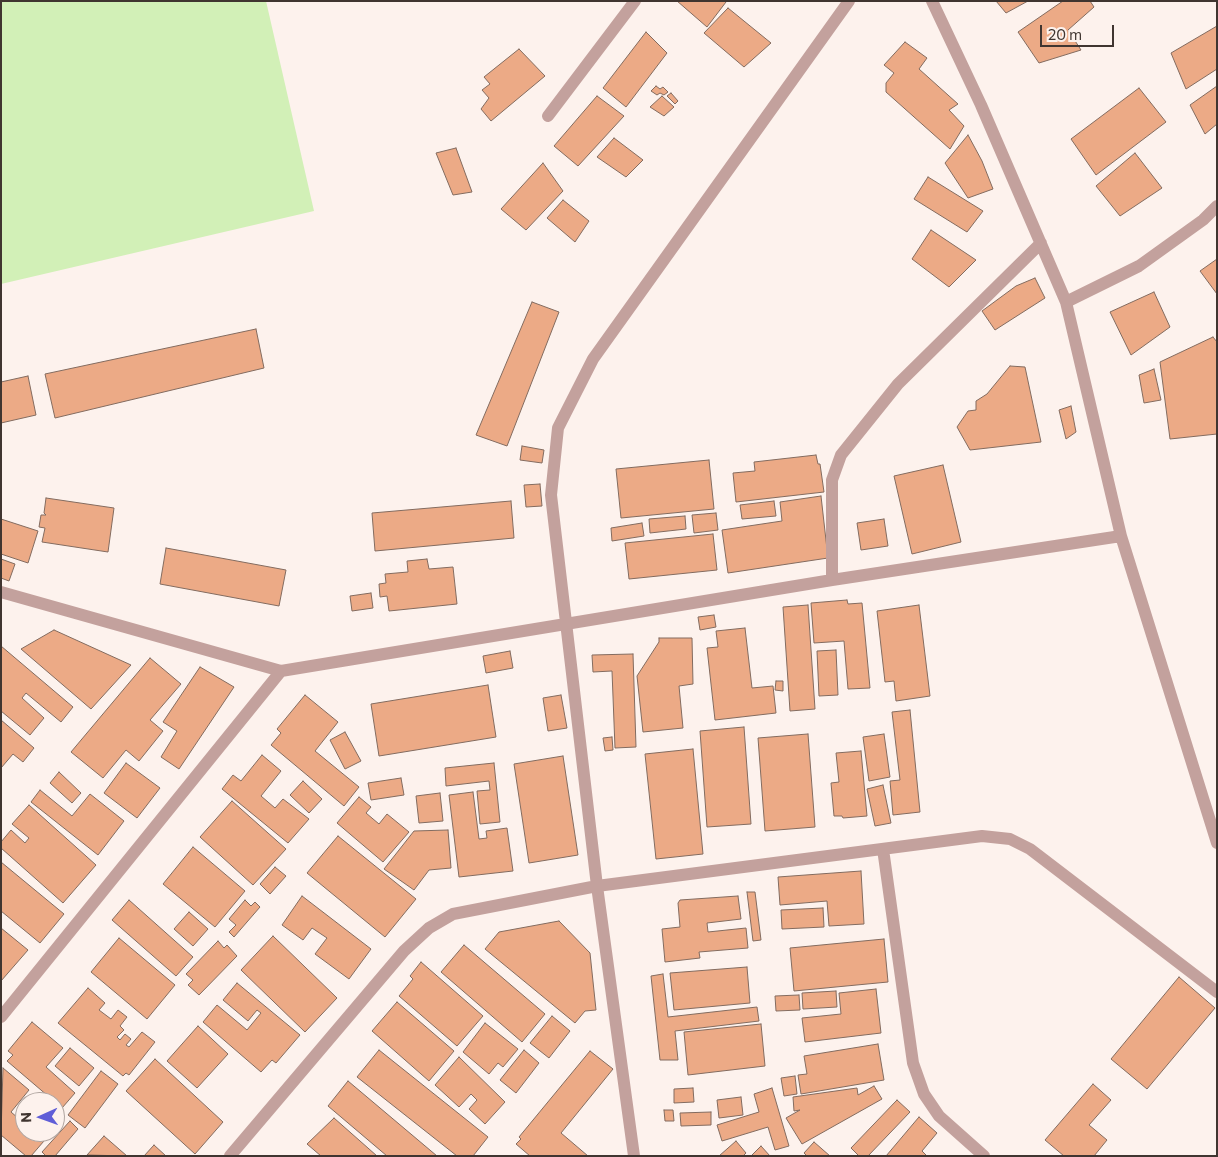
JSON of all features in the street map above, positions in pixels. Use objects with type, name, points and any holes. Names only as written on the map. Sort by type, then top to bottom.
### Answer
[{"type":"street","points":[[548,116],[635,1]]},
{"type":"street","points":[[634,1156],[597,886],[551,495],[558,428],[593,359],[849,1]]},
{"type":"street","points":[[932,1],[981,105],[1066,302],[1121,536],[1217,843]]},
{"type":"street","points":[[1066,302],[1139,266],[1203,220],[1217,206]]},
{"type":"street","points":[[832,580],[832,480],[841,455],[898,384],[1041,243]]},
{"type":"street","points":[[1,592],[281,671],[832,580],[1121,536]]},
{"type":"street","points":[[1,1017],[281,671]]},
{"type":"street","points":[[230,1156],[404,951],[429,928],[453,914],[597,886],[982,836],[1010,839],[1030,849],[1217,992]]},
{"type":"street","points":[[883,849],[913,1063],[924,1094],[939,1116],[984,1156]]},
{"type":"green space","points":[[1,1],[266,1],[314,211],[1,284]]},
{"type":"building","points":[[677,1],[725,1],[726,2],[707,27]]},
{"type":"building","points":[[996,1],[1028,1],[1006,13]]},
{"type":"building","points":[[1063,1],[1090,1],[1094,7],[1068,30],[1081,50],[1039,63],[1018,32]]},
{"type":"building","points":[[728,8],[771,43],[744,67],[704,33]]},
{"type":"building","points":[[1217,26],[1217,69],[1186,89],[1171,53]]},
{"type":"building","points":[[646,32],[667,53],[626,107],[603,88]]},
{"type":"building","points":[[905,42],[927,58],[919,69],[958,104],[949,110],[964,126],[950,149],[886,92],[886,83],[894,73],[884,65]]},
{"type":"building","points":[[519,49],[545,76],[491,121],[481,109],[489,98],[482,90],[490,84],[484,77]]},
{"type":"building","points":[[656,86],[660,89],[663,87],[668,92],[664,95],[660,93],[657,95],[651,91]]},
{"type":"building","points":[[1217,86],[1217,124],[1205,134],[1190,105]]},
{"type":"building","points":[[1139,88],[1166,122],[1096,175],[1071,139]]},
{"type":"building","points":[[671,93],[678,101],[675,104],[667,96]]},
{"type":"building","points":[[597,96],[624,116],[578,166],[554,146]]},
{"type":"building","points":[[662,96],[674,107],[664,116],[650,107]]},
{"type":"building","points":[[968,135],[982,161],[993,189],[968,198],[945,163]]},
{"type":"building","points":[[614,138],[643,160],[626,177],[597,157]]},
{"type":"building","points":[[456,148],[472,192],[453,195],[436,153]]},
{"type":"building","points":[[1135,153],[1162,188],[1120,216],[1096,186]]},
{"type":"building","points":[[543,163],[563,191],[526,230],[501,209]]},
{"type":"building","points":[[928,177],[983,211],[967,232],[914,199]]},
{"type":"building","points":[[563,200],[589,221],[575,242],[547,218]]},
{"type":"building","points":[[931,230],[976,260],[949,287],[912,259]]},
{"type":"building","points":[[1217,259],[1217,294],[1200,271]]},
{"type":"building","points":[[1035,278],[1045,298],[995,330],[982,311],[1016,286]]},
{"type":"building","points":[[1154,292],[1170,327],[1131,355],[1110,312]]},
{"type":"building","points":[[532,302],[559,312],[507,446],[476,435]]},
{"type":"building","points":[[256,329],[264,368],[55,418],[45,374]]},
{"type":"building","points":[[1213,337],[1217,342],[1217,434],[1170,439],[1160,362]]},
{"type":"building","points":[[1010,366],[1025,367],[1041,442],[970,450],[957,427],[968,411],[976,410],[976,401],[987,394]]},
{"type":"building","points":[[1154,369],[1161,400],[1144,403],[1139,375]]},
{"type":"building","points":[[28,376],[36,415],[1,423],[1,382]]},
{"type":"building","points":[[1071,406],[1076,432],[1066,439],[1059,410]]},
{"type":"building","points":[[522,446],[544,450],[542,463],[520,460]]},
{"type":"building","points":[[816,455],[818,464],[820,464],[824,492],[736,502],[733,473],[755,471],[754,462]]},
{"type":"building","points":[[709,460],[714,509],[621,518],[616,469]]},
{"type":"building","points":[[943,465],[961,542],[912,554],[894,476]]},
{"type":"building","points":[[540,484],[542,506],[526,507],[524,485]]},
{"type":"building","points":[[821,496],[828,558],[728,573],[722,530],[782,521],[780,502]]},
{"type":"building","points":[[46,498],[114,508],[108,552],[42,542],[45,528],[39,527],[41,515],[46,515],[44,513]]},
{"type":"building","points":[[511,501],[514,538],[375,551],[372,513]]},
{"type":"building","points":[[774,501],[776,516],[742,519],[740,505]]},
{"type":"building","points":[[716,513],[718,530],[694,533],[692,515]]},
{"type":"building","points":[[685,516],[686,529],[650,533],[649,519]]},
{"type":"building","points":[[1,519],[38,531],[28,563],[1,554]]},
{"type":"building","points":[[884,519],[888,546],[861,550],[857,523]]},
{"type":"building","points":[[642,523],[644,536],[612,541],[611,528]]},
{"type":"building","points":[[713,534],[717,570],[629,579],[625,543]]},
{"type":"building","points":[[166,548],[286,570],[279,606],[160,584]]},
{"type":"building","points":[[1,559],[15,564],[9,581],[1,578]]},
{"type":"building","points":[[427,559],[429,569],[453,567],[457,604],[389,611],[387,596],[380,597],[379,584],[386,583],[385,574],[408,572],[407,561]]},
{"type":"building","points":[[371,593],[373,608],[352,611],[350,596]]},
{"type":"building","points":[[847,600],[848,604],[862,603],[870,688],[848,689],[844,641],[814,643],[811,603]]},
{"type":"building","points":[[808,605],[815,709],[790,711],[783,607]]},
{"type":"building","points":[[919,605],[930,696],[896,701],[894,681],[885,682],[877,611]]},
{"type":"building","points":[[714,615],[716,627],[700,630],[698,617]]},
{"type":"building","points":[[745,628],[752,688],[773,686],[776,713],[715,720],[707,648],[718,647],[716,631]]},
{"type":"building","points":[[54,630],[131,665],[91,709],[21,649]]},
{"type":"building","points":[[659,638],[692,638],[693,684],[679,686],[683,728],[643,732],[637,676],[659,642]]},
{"type":"building","points":[[1,646],[73,707],[61,722],[26,693],[22,698],[44,718],[30,735],[1,711]]},
{"type":"building","points":[[836,650],[838,695],[819,696],[817,651]]},
{"type":"building","points":[[510,651],[513,668],[486,673],[483,656]]},
{"type":"building","points":[[633,654],[636,747],[615,748],[612,671],[593,672],[592,655]]},
{"type":"building","points":[[150,658],[181,684],[150,720],[163,731],[139,761],[126,750],[103,778],[71,752]]},
{"type":"building","points":[[200,667],[234,687],[179,769],[161,757],[177,731],[163,722]]},
{"type":"building","points":[[776,681],[783,681],[783,691],[775,690]]},
{"type":"building","points":[[488,685],[496,737],[379,756],[371,704]]},
{"type":"building","points":[[305,695],[338,722],[315,751],[359,787],[344,806],[271,745],[281,733],[277,729]]},
{"type":"building","points":[[561,695],[567,728],[548,731],[543,698]]},
{"type":"building","points":[[910,710],[920,812],[893,815],[890,781],[900,780],[892,712]]},
{"type":"building","points":[[1,720],[34,748],[23,762],[13,754],[1,768]]},
{"type":"building","points":[[744,727],[751,824],[707,827],[700,731]]},
{"type":"building","points":[[345,732],[361,761],[345,769],[330,740]]},
{"type":"building","points":[[808,734],[815,827],[765,831],[758,738]]},
{"type":"building","points":[[884,734],[890,777],[869,781],[863,737]]},
{"type":"building","points":[[612,737],[613,750],[605,751],[603,738]]},
{"type":"building","points":[[693,749],[703,854],[656,859],[645,754]]},
{"type":"building","points":[[861,751],[867,816],[843,818],[842,816],[834,816],[831,783],[839,782],[836,753]]},
{"type":"building","points":[[262,755],[281,771],[261,796],[275,808],[283,799],[309,819],[288,843],[222,789],[233,775],[241,781]]},
{"type":"building","points":[[563,756],[578,855],[529,863],[514,764]]},
{"type":"building","points":[[126,763],[160,788],[137,818],[104,793]]},
{"type":"building","points":[[494,763],[500,822],[480,824],[477,791],[490,790],[489,781],[446,786],[445,768]]},
{"type":"building","points":[[59,772],[81,793],[72,803],[50,783]]},
{"type":"building","points":[[401,778],[404,795],[371,800],[368,783]]},
{"type":"building","points":[[303,781],[322,799],[309,813],[290,795]]},
{"type":"building","points":[[883,785],[891,823],[875,826],[867,789]]},
{"type":"building","points":[[40,790],[72,816],[90,794],[124,821],[98,855],[31,802]]},
{"type":"building","points":[[473,792],[479,839],[487,838],[486,831],[507,828],[513,871],[459,877],[449,795]]},
{"type":"building","points":[[440,793],[443,821],[419,823],[416,796]]},
{"type":"building","points":[[359,797],[371,807],[366,813],[379,824],[387,814],[409,832],[383,862],[337,823]]},
{"type":"building","points":[[232,801],[286,849],[253,885],[200,837]]},
{"type":"building","points":[[29,805],[96,865],[63,903],[1,848],[1,842],[11,830],[25,843],[29,838],[12,824]]},
{"type":"building","points":[[448,830],[451,868],[429,870],[414,890],[384,869],[414,831]]},
{"type":"building","points":[[338,836],[416,899],[385,937],[307,873]]},
{"type":"building","points":[[193,847],[245,891],[215,927],[163,884]]},
{"type":"building","points":[[1,862],[64,914],[40,943],[1,911]]},
{"type":"building","points":[[275,867],[286,876],[270,894],[260,884]]},
{"type":"building","points":[[861,871],[864,924],[829,926],[827,901],[780,905],[778,877]]},
{"type":"building","points":[[747,892],[755,892],[761,940],[753,941]]},
{"type":"building","points":[[302,896],[371,949],[349,979],[315,954],[327,938],[312,928],[303,940],[282,925]]},
{"type":"building","points":[[738,896],[741,919],[707,923],[708,932],[746,928],[748,948],[699,952],[700,958],[665,962],[662,929],[680,927],[678,903],[680,900]]},
{"type":"building","points":[[129,900],[193,957],[176,976],[112,920]]},
{"type":"building","points":[[245,900],[251,906],[255,902],[260,907],[234,937],[229,932],[236,925],[229,919]]},
{"type":"building","points":[[823,908],[824,927],[782,929],[781,910]]},
{"type":"building","points":[[189,912],[208,929],[193,946],[174,929]]},
{"type":"building","points":[[559,921],[590,953],[596,1010],[585,1011],[575,1023],[485,949],[499,932]]},
{"type":"building","points":[[1,928],[28,950],[1,981]]},
{"type":"building","points":[[273,936],[337,998],[305,1032],[241,970]]},
{"type":"building","points":[[119,938],[175,985],[147,1019],[91,972]]},
{"type":"building","points":[[884,939],[888,982],[794,991],[790,948]]},
{"type":"building","points":[[218,941],[224,948],[227,945],[237,956],[199,995],[188,985],[193,980],[186,974]]},
{"type":"building","points":[[464,945],[545,1014],[522,1042],[441,972]]},
{"type":"building","points":[[421,962],[483,1016],[457,1046],[399,996],[413,979],[410,976]]},
{"type":"building","points":[[747,967],[750,1003],[674,1010],[670,973]]},
{"type":"building","points":[[663,974],[668,1017],[757,1007],[759,1021],[675,1031],[678,1060],[660,1060],[651,976]]},
{"type":"building","points":[[1179,977],[1215,1008],[1147,1089],[1111,1059]]},
{"type":"building","points":[[237,983],[300,1035],[276,1063],[272,1060],[261,1072],[203,1022],[217,1005],[247,1030],[261,1013],[257,1010],[248,1021],[223,1000]]},
{"type":"building","points":[[88,988],[105,1003],[99,1010],[111,1019],[118,1010],[127,1017],[120,1026],[124,1030],[117,1037],[120,1040],[125,1034],[131,1039],[126,1045],[129,1047],[142,1032],[155,1042],[129,1075],[126,1073],[123,1076],[58,1023]]},
{"type":"building","points":[[876,989],[881,1033],[805,1042],[802,1018],[841,1014],[839,993]]},
{"type":"building","points":[[836,991],[837,1007],[803,1009],[802,993]]},
{"type":"building","points":[[799,995],[800,1010],[776,1011],[775,996]]},
{"type":"building","points":[[397,1002],[454,1051],[429,1081],[372,1031]]},
{"type":"building","points":[[552,1016],[570,1031],[549,1058],[530,1043]]},
{"type":"building","points":[[32,1022],[63,1048],[46,1067],[75,1093],[65,1105],[65,1092],[43,1092],[7,1061],[13,1055],[8,1051]]},
{"type":"building","points":[[485,1023],[518,1049],[503,1067],[498,1063],[489,1074],[463,1052]]},
{"type":"building","points":[[761,1024],[765,1066],[688,1075],[684,1032]]},
{"type":"building","points":[[198,1026],[228,1054],[197,1088],[167,1061]]},
{"type":"building","points":[[878,1044],[884,1080],[801,1094],[798,1075],[807,1074],[804,1056]]},
{"type":"building","points":[[70,1048],[94,1068],[79,1086],[55,1066]]},
{"type":"building","points":[[379,1050],[488,1137],[473,1156],[457,1156],[357,1077]]},
{"type":"building","points":[[524,1050],[539,1063],[516,1093],[500,1080]]},
{"type":"building","points":[[590,1051],[613,1069],[561,1133],[588,1156],[530,1156],[516,1144],[521,1139],[519,1137]]},
{"type":"building","points":[[459,1057],[505,1102],[485,1124],[469,1109],[477,1100],[471,1094],[459,1107],[435,1085]]},
{"type":"building","points":[[155,1059],[223,1122],[195,1154],[126,1091]]},
{"type":"building","points":[[3,1068],[29,1090],[27,1092],[15,1092],[15,1107],[11,1112],[15,1115],[15,1142],[43,1142],[31,1156],[26,1156],[1,1135]]},
{"type":"building","points":[[101,1071],[118,1084],[85,1128],[68,1115]]},
{"type":"building","points":[[795,1076],[797,1094],[784,1096],[781,1078]]},
{"type":"building","points":[[348,1081],[437,1156],[387,1156],[328,1106]]},
{"type":"building","points":[[1093,1084],[1111,1100],[1089,1125],[1107,1140],[1094,1156],[1064,1156],[1045,1140]]},
{"type":"building","points":[[874,1086],[882,1099],[802,1144],[786,1118],[800,1110],[794,1111],[793,1097],[857,1088],[858,1095]]},
{"type":"building","points":[[693,1088],[694,1102],[674,1103],[674,1089]]},
{"type":"building","points":[[772,1088],[789,1146],[775,1150],[768,1127],[722,1141],[717,1125],[759,1112],[754,1094]]},
{"type":"building","points":[[741,1097],[743,1115],[719,1118],[717,1100]]},
{"type":"building","points":[[897,1100],[910,1112],[868,1156],[859,1156],[851,1148]]},
{"type":"building","points":[[664,1110],[673,1110],[674,1121],[665,1121]]},
{"type":"building","points":[[711,1112],[711,1125],[681,1126],[680,1113]]},
{"type":"building","points":[[919,1117],[937,1133],[922,1151],[927,1156],[886,1156]]},
{"type":"building","points":[[334,1118],[377,1156],[321,1156],[307,1144]]},
{"type":"building","points":[[70,1121],[78,1129],[55,1156],[46,1156],[42,1152],[51,1142],[65,1142],[65,1127]]},
{"type":"building","points":[[104,1136],[127,1156],[87,1155]]},
{"type":"building","points":[[736,1141],[746,1153],[743,1156],[719,1156]]},
{"type":"building","points":[[814,1142],[830,1156],[807,1156],[804,1153]]},
{"type":"building","points":[[154,1145],[166,1156],[144,1156]]},
{"type":"building","points":[[761,1146],[770,1156],[751,1156]]}]
